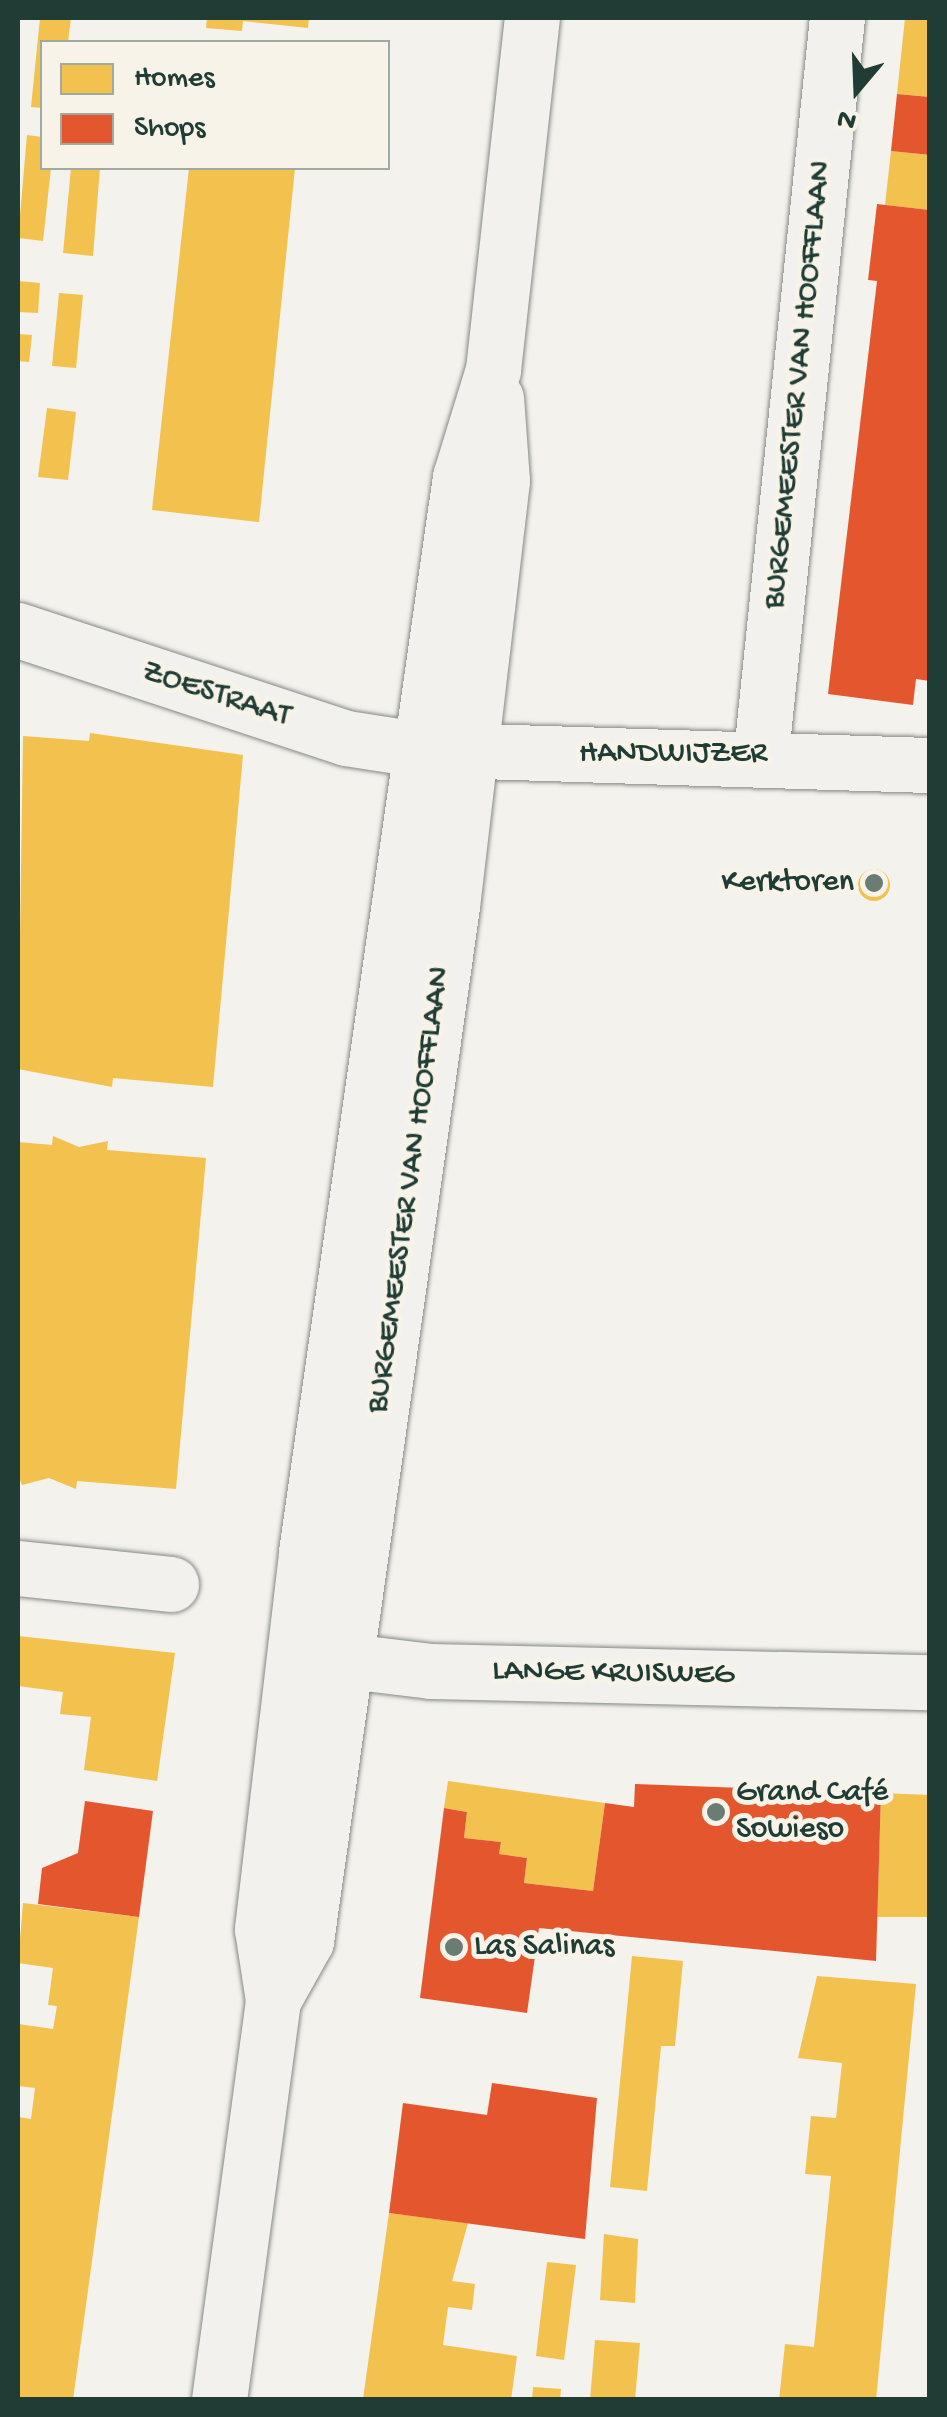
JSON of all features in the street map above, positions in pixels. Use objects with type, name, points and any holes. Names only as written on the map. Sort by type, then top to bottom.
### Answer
[{"type":"main road","name":"BURGEMEESTER VAN HOOFFLAAN","points":[[219,2400],[273,2000],[262,1929],[319,1657],[443,752],[460,477],[493,370],[532,18]]},
{"type":"main road","name":"BURGEMEESTER VAN HOOFFLAAN","points":[[761,754],[837,18]]},
{"type":"main road","name":"ZOESTRAAT","points":[[18,630],[346,738],[443,752]]},
{"type":"main road","name":"HANDWIJZER","points":[[443,752],[761,754],[930,765]]},
{"type":"main road","points":[[18,1568],[171,1584]]},
{"type":"main road","name":"LANGE KRUISWEG","points":[[319,1657],[430,1671],[930,1682]]},
{"type":"building: Homes","points":[[40,18],[71,18],[68,40],[40,40],[40,108],[31,107]]},
{"type":"building: Homes","points":[[207,18],[309,18],[308,28],[243,21],[242,31],[206,28]]},
{"type":"building: Homes","points":[[905,18],[930,18],[930,97],[897,94]]},
{"type":"building: Homes","points":[[27,135],[40,137],[40,170],[51,170],[43,241],[18,238]]},
{"type":"building: Homes","points":[[891,151],[930,155],[930,210],[885,205]]},
{"type":"building: Homes","points":[[71,170],[100,170],[93,256],[63,253]]},
{"type":"building: Homes","points":[[189,170],[295,170],[259,522],[152,510]]},
{"type":"building: Homes","points":[[18,281],[40,283],[38,313],[18,312]]},
{"type":"building: Homes","points":[[59,293],[83,295],[76,368],[52,366]]},
{"type":"building: Homes","points":[[18,334],[32,335],[29,362],[18,361]]},
{"type":"building: Homes","points":[[47,408],[76,412],[68,480],[38,477]]},
{"type":"building: Homes","points":[[90,733],[243,755],[213,1087],[113,1078],[112,1087],[18,1069],[23,736],[89,741]]},
{"type":"building: Homes","name":"Kerktoren","points":[[874,869],[886,873],[890,885],[886,897],[874,901],[862,897],[858,885],[862,873]]},
{"type":"building: Homes","points":[[53,1136],[79,1147],[108,1141],[107,1150],[206,1158],[176,1489],[77,1481],[76,1489],[49,1478],[22,1485],[18,1475],[18,1142],[52,1145]]},
{"type":"building: Homes","points":[[18,1636],[175,1653],[157,1781],[84,1770],[91,1717],[60,1714],[63,1692],[18,1686]]},
{"type":"building: Homes","points":[[448,1781],[605,1803],[593,1891],[524,1883],[527,1858],[499,1854],[501,1842],[464,1838],[467,1812],[444,1808]]},
{"type":"building: Homes","points":[[881,1793],[930,1795],[930,1917],[877,1917]]},
{"type":"building: Homes","points":[[23,1903],[139,1917],[73,2400],[18,2400],[18,2117],[31,2119],[35,2088],[18,2086],[18,2024],[53,2029],[57,2006],[48,2005],[53,1968],[18,1963]]},
{"type":"building: Homes","points":[[632,1956],[683,1961],[675,2046],[661,2046],[647,2191],[610,2187]]},
{"type":"building: Homes","points":[[817,1976],[916,1984],[876,2400],[779,2400],[785,2344],[814,2347],[831,2176],[805,2174],[811,2116],[836,2118],[842,2063],[798,2058]]},
{"type":"building: Homes","points":[[389,2213],[468,2223],[452,2281],[475,2284],[472,2310],[448,2307],[443,2345],[517,2356],[511,2400],[363,2399]]},
{"type":"building: Homes","points":[[604,2234],[638,2239],[635,2303],[600,2300]]},
{"type":"building: Homes","points":[[547,2262],[576,2265],[564,2360],[536,2356]]},
{"type":"building: Homes","points":[[595,2340],[640,2343],[635,2400],[590,2400]]},
{"type":"building: Homes","points":[[533,2387],[561,2389],[560,2400],[532,2400]]},
{"type":"building: Shops","points":[[897,94],[930,97],[930,155],[891,151]]},
{"type":"building: Shops","points":[[877,204],[930,210],[930,681],[916,679],[913,705],[828,694],[877,281],[868,280]]},
{"type":"building: Shops","points":[[635,1784],[881,1793],[876,1961],[539,1928],[527,2013],[420,1998],[444,1808],[467,1812],[464,1838],[501,1842],[499,1854],[527,1858],[524,1883],[593,1891],[605,1803],[634,1807]]},
{"type":"building: Shops","points":[[85,1801],[153,1811],[139,1917],[38,1904],[42,1868],[78,1853]]},
{"type":"building: Shops","points":[[492,2083],[597,2098],[585,2239],[389,2213],[403,2103],[487,2115]]},
{"type":"place","name":"Kerktoren","points":[[874,883]]},
{"type":"place","name":"Grand Café Sowieso","points":[[716,1812]]},
{"type":"place","name":"Las Salinas","points":[[454,1947]]}]
